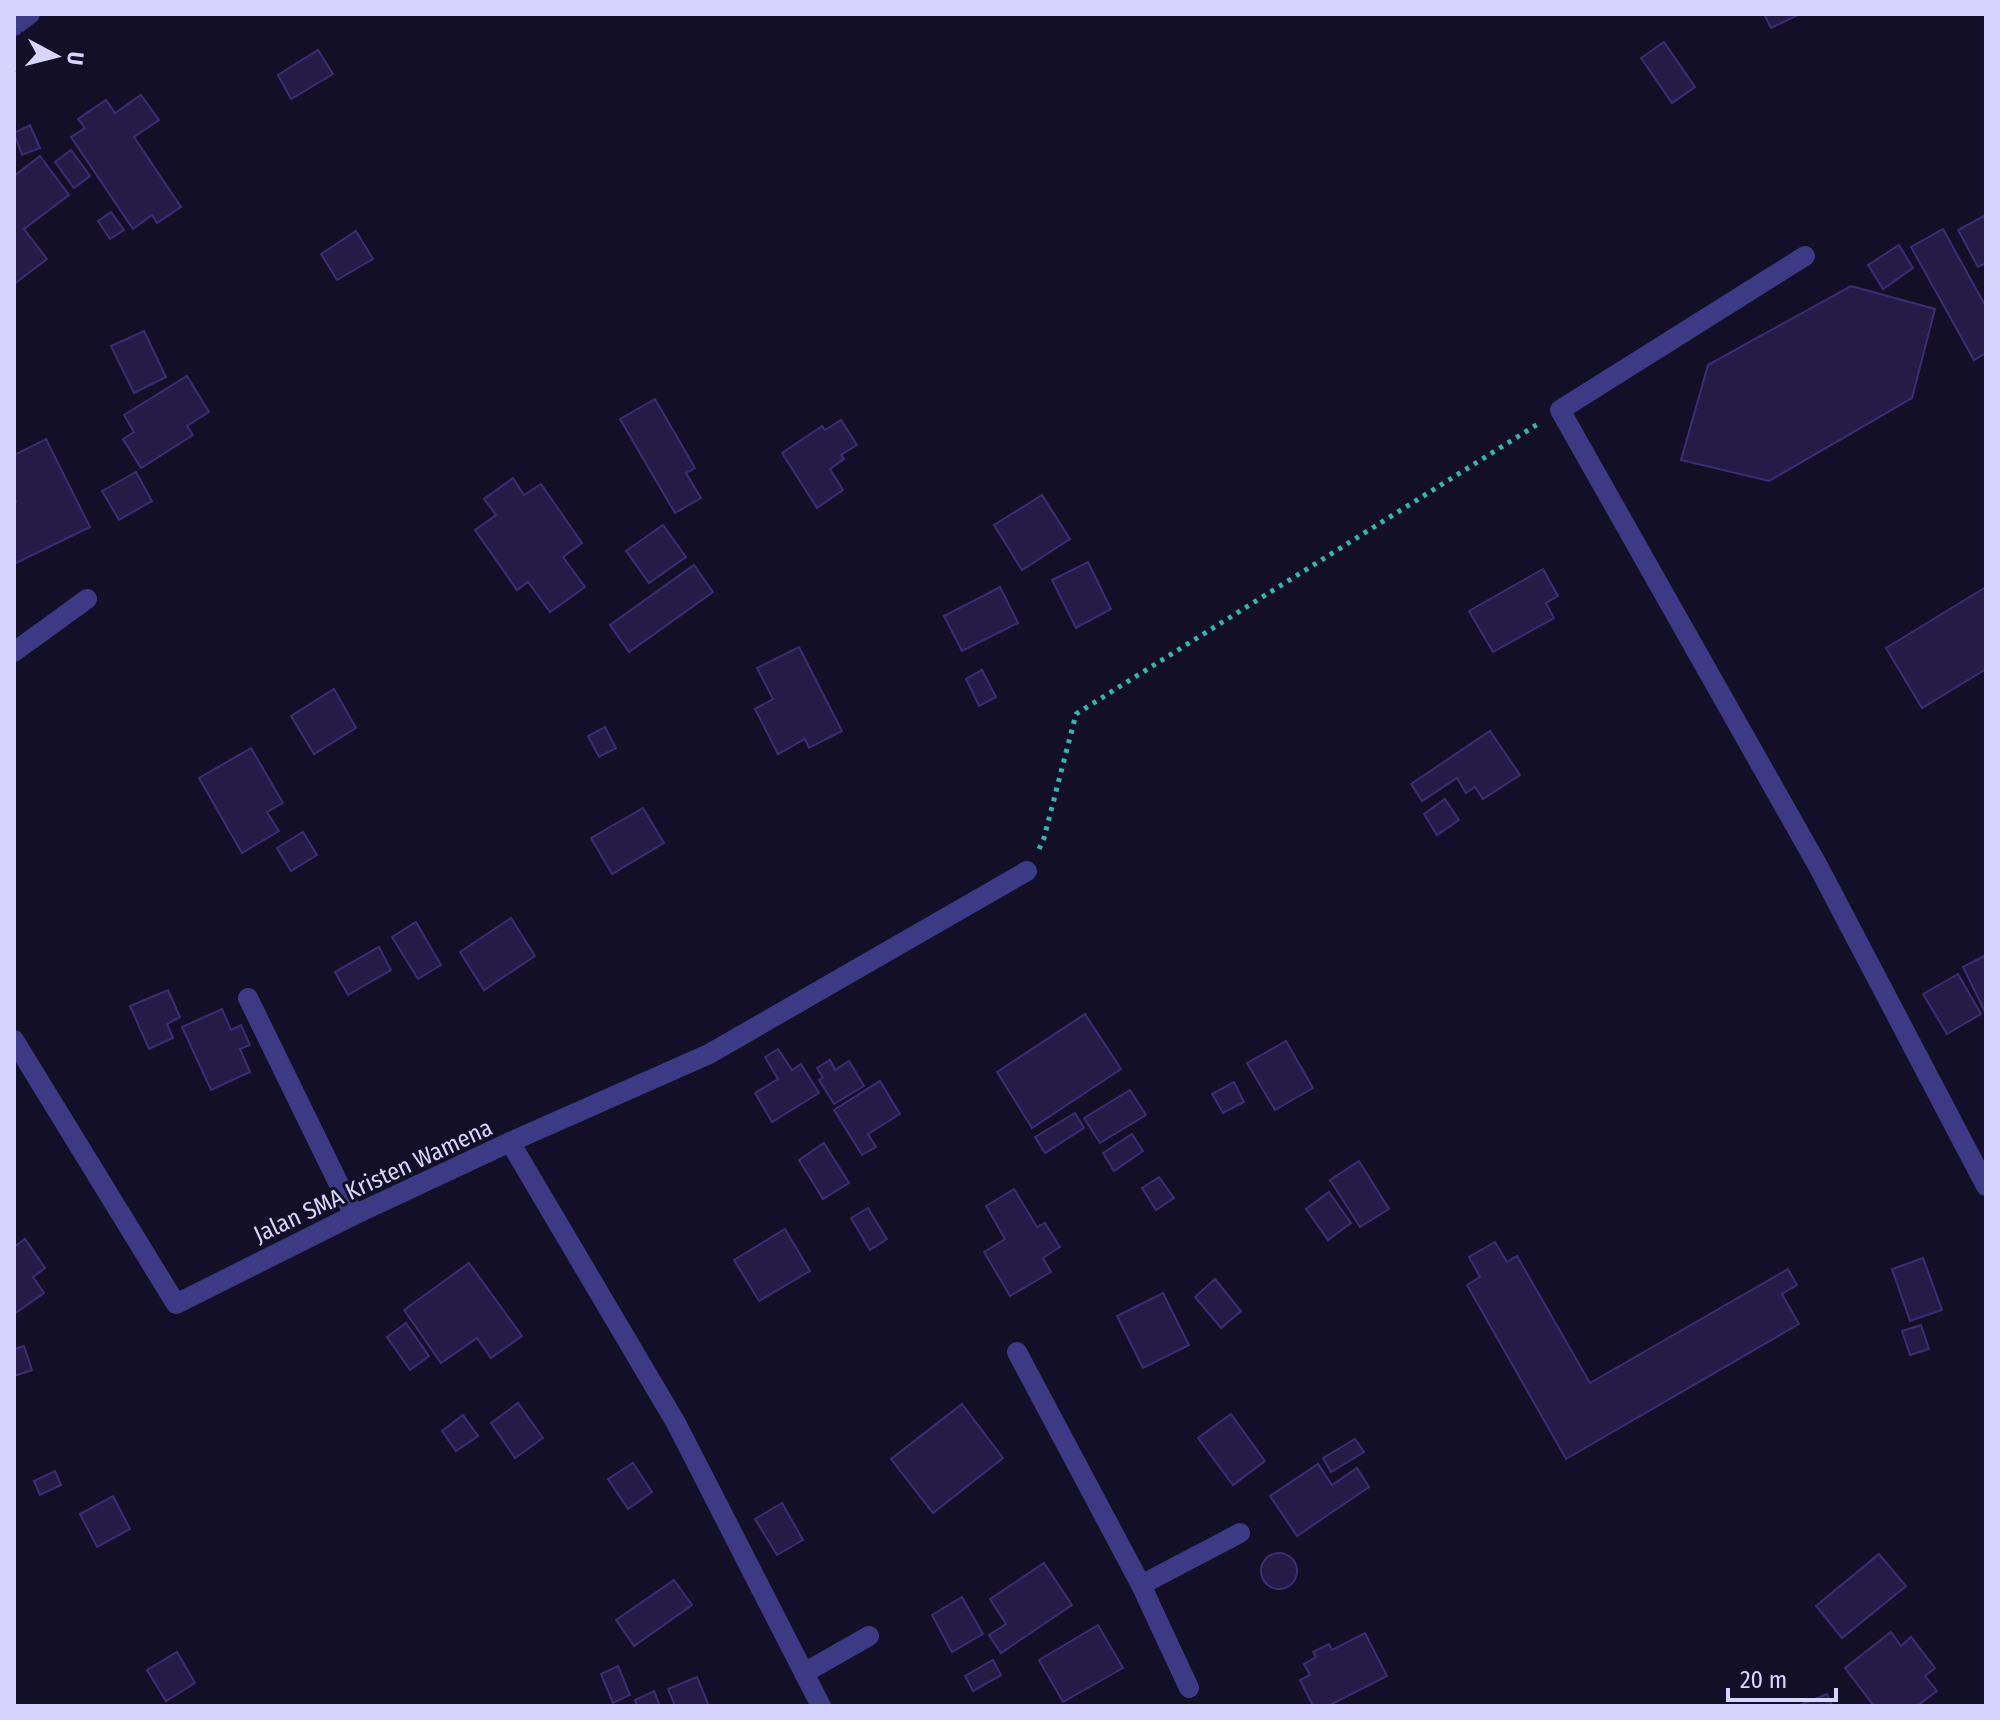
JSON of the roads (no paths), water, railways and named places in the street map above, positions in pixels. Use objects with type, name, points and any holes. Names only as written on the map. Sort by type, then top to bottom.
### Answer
[{"type":"street","points":[[14,26],[30,14]]},
{"type":"street","points":[[1805,256],[1560,410],[1818,866],[1986,1186]]},
{"type":"street","points":[[14,652],[87,599]]},
{"type":"street","points":[[510,1142],[709,1054],[1027,871]]},
{"type":"street","points":[[248,998],[354,1215]]},
{"type":"street","name":"Jalan SMA Kristen Wamena","points":[[14,1040],[176,1304],[510,1142],[676,1423],[821,1706]]},
{"type":"street","points":[[1017,1352],[1141,1585],[1189,1688]]},
{"type":"street","points":[[1141,1585],[1240,1533]]},
{"type":"street","points":[[804,1673],[869,1636]]}]
